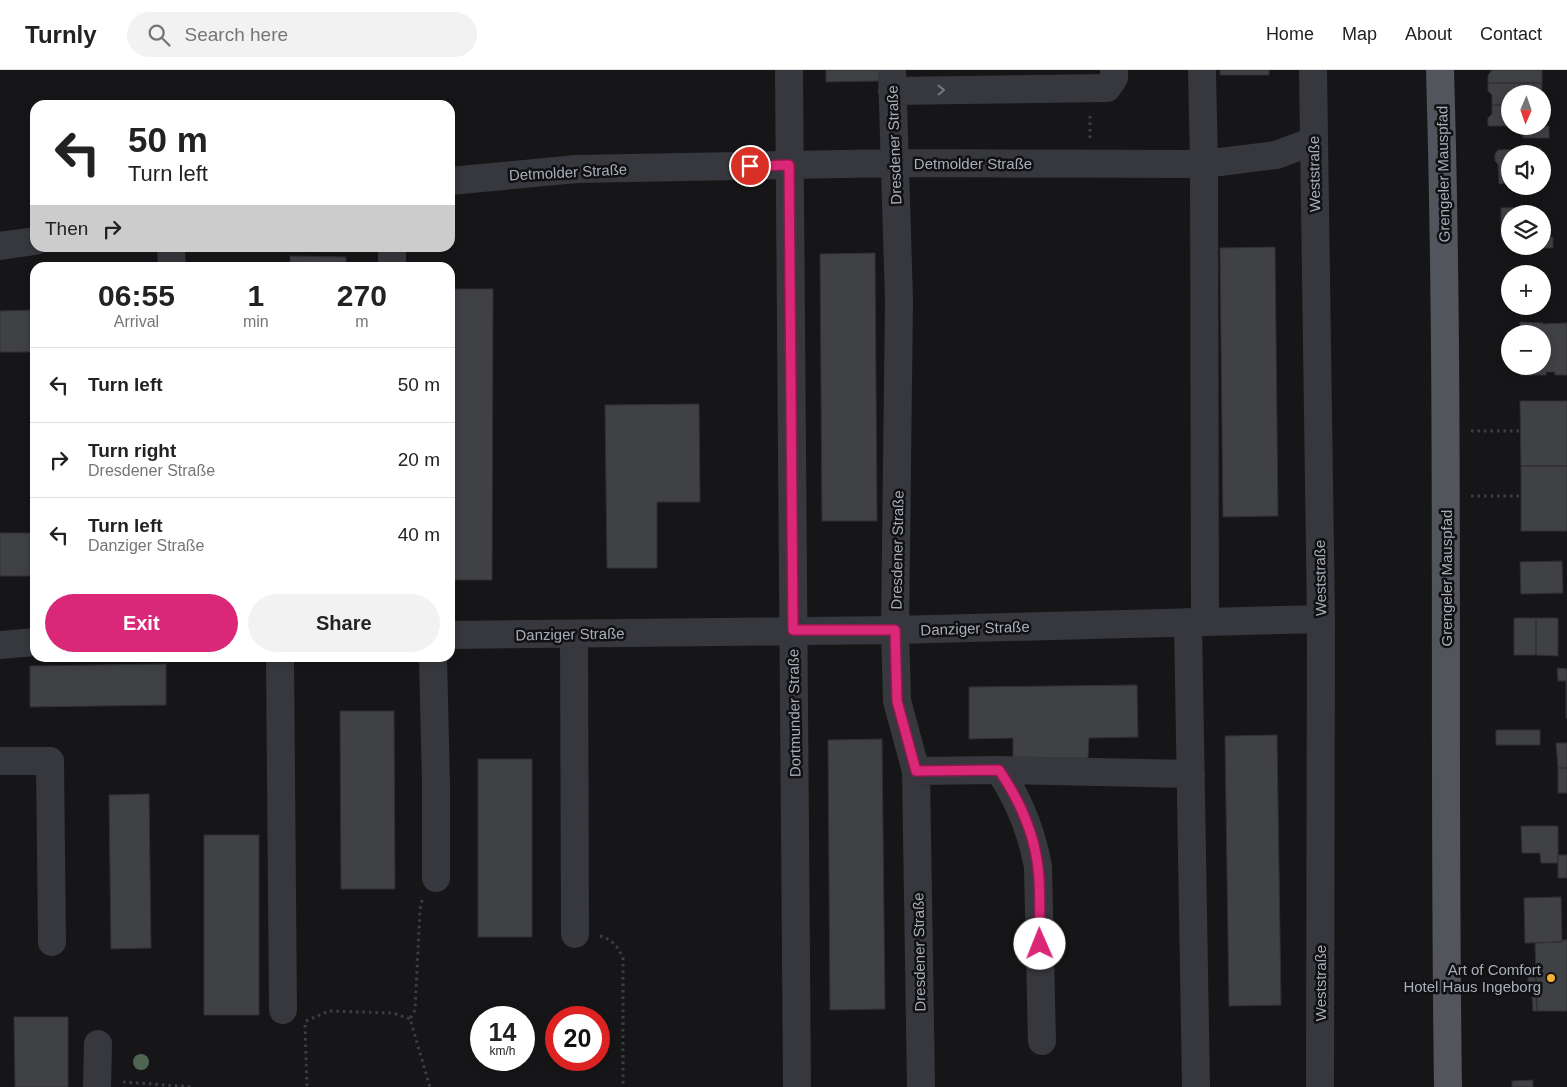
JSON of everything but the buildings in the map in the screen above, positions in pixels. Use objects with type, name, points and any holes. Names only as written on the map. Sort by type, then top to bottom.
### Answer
[{"type":"main road","name":"Grengeler Mauspfad","points":[[1440,70],[1444,200],[1448,1087]]},
{"type":"lane","name":"Dortmunder Straße","points":[[789,70],[797,1087]]},
{"type":"lane","points":[[892,80],[1090,89],[1107,88],[1114,78],[1114,70]]},
{"type":"lane","points":[[1196,1087],[1192,774],[1197,621],[1204,164],[1202,70]]},
{"type":"lane","name":"Weststraße","points":[[1313,70],[1320,619],[1320,1087]]},
{"type":"lane","name":"Dresdener Straße","points":[[892,80],[899,300],[895,630],[897,701],[916,771],[921,1087]]},
{"type":"lane","name":"Detmolder Straße","points":[[455,180],[577,168],[896,164],[1204,164],[1276,155],[1314,141]]},
{"type":"lane","points":[[0,246],[30,242]]},
{"type":"lane","name":"Danziger Straße","points":[[455,635],[895,630],[1320,619]]},
{"type":"lane","points":[[574,634],[575,934]]},
{"type":"lane","points":[[0,645],[30,642]]},
{"type":"lane","points":[[280,662],[294,1016]]},
{"type":"lane","points":[[434,662],[436,878]]},
{"type":"lane","points":[[0,761],[50,761],[52,942]]},
{"type":"lane","points":[[916,771],[999,770],[1192,774]]},
{"type":"lane","points":[[999,770],[1008,783],[1022,812],[1033,840],[1038,867],[1042,1041]]},
{"type":"lane","points":[[97,1083],[98,1044]]},
{"type":"path","points":[[1090,89],[1090,164]]},
{"type":"path","points":[[1463,431],[1520,431]]},
{"type":"path","points":[[1465,496],[1521,496]]},
{"type":"path","points":[[430,1087],[410,1019],[414,1010],[420,910],[425,892],[436,878]]},
{"type":"path","points":[[575,934],[604,937],[618,948],[623,958],[623,1087]]},
{"type":"path","points":[[307,1087],[294,1016],[328,1011],[393,1013],[410,1019]]},
{"type":"path","points":[[97,1083],[194,1087]]},
{"type":"place","name":"Art of Comfort Hotel Haus Ingeborg","points":[[1551,978]]},
{"type":"route","points":[[750,166],[789,165],[793,630],[895,630],[897,701],[916,771],[999,770],[1008,783],[1033,840],[1038,867],[1040,944]]}]
